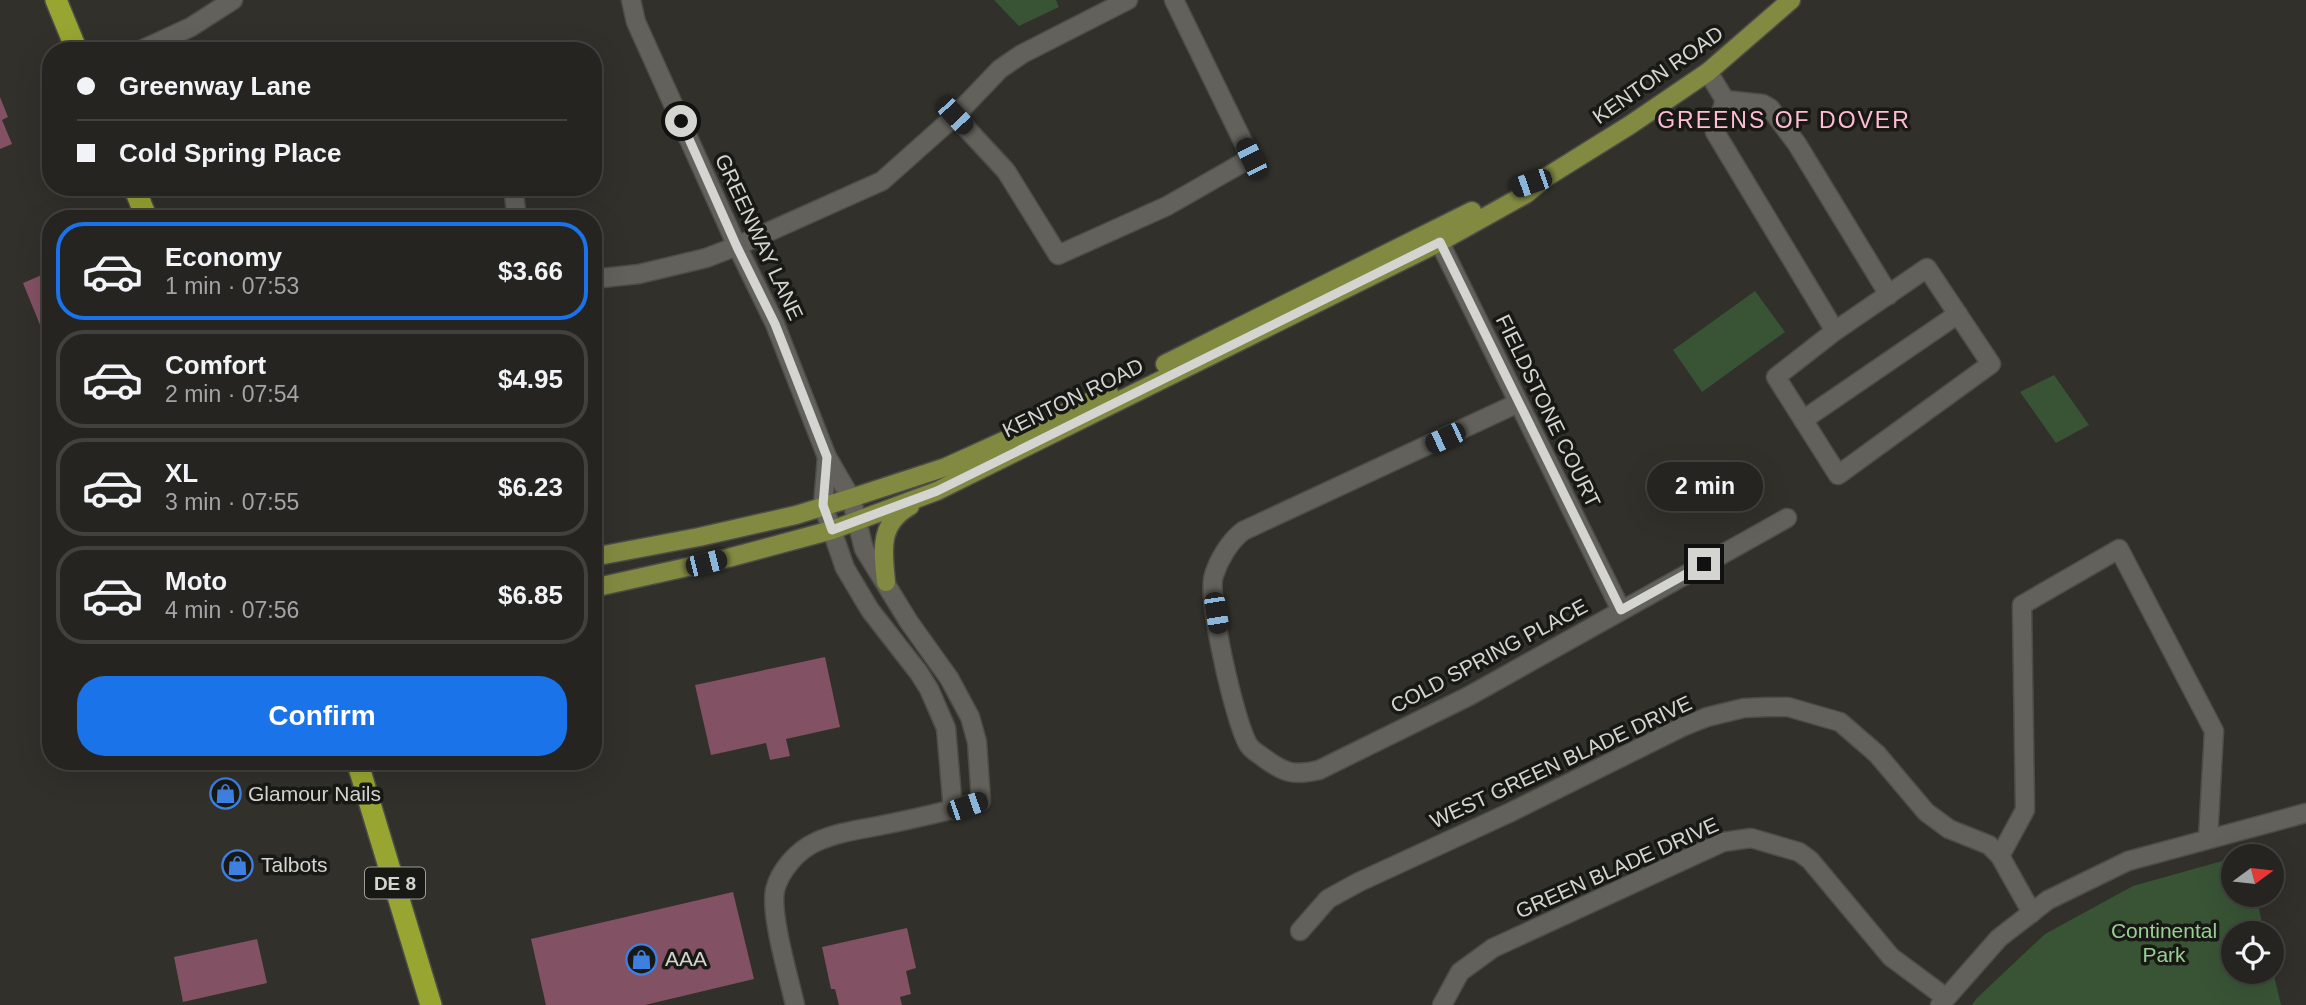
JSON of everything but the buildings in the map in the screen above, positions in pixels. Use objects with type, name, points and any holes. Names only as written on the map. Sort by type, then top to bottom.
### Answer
[{"type":"highway","points":[[56,0],[74,42]]},
{"type":"highway","name":"DE 8","points":[[361,770],[431,1005]]},
{"type":"main road","name":"KENTON ROAD","points":[[602,587],[832,530],[937,491],[1437,236],[1517,188],[1545,178],[1630,125],[1707,72],[1791,0]]},
{"type":"main road","name":"KENTON ROAD","points":[[602,555],[796,515],[946,467],[1437,236]]},
{"type":"main road","points":[[886,582],[883,550],[887,529],[900,511],[937,491]]},
{"type":"street","points":[[158,42],[191,27],[233,0]]},
{"type":"street","name":"GREENWAY LANE","points":[[631,0],[636,22],[737,247],[775,324],[827,457],[850,498],[864,549],[909,622],[949,678],[970,717],[977,742],[981,801],[953,810]]},
{"type":"street","points":[[602,278],[639,274],[706,258],[737,247],[883,181],[955,116],[1000,69],[1128,0]]},
{"type":"street","points":[[955,116],[1006,171],[1058,255],[1167,206],[1251,158],[1174,0]]},
{"type":"street","points":[[1707,72],[1726,100],[1763,104],[1770,108],[1797,144],[1889,295]]},
{"type":"street","points":[[1726,100],[1715,132],[1835,331]]},
{"type":"street","name":"FIELDSTONE COURT","points":[[1437,236],[1621,610]]},
{"type":"street","points":[[1927,268],[1958,314],[1991,364],[1838,475],[1776,377],[1835,331],[1927,268]]},
{"type":"street","points":[[1803,420],[1958,314]]},
{"type":"street","name":"COLD SPRING PLACE","points":[[1518,403],[1244,531],[1233,539],[1213,576],[1212,592],[1226,676],[1248,746],[1279,770],[1300,775],[1318,770],[1469,696],[1787,517]]},
{"type":"street","name":"GREENWAY LANE","points":[[823,505],[827,457]]},
{"type":"street","points":[[795,1005],[775,913],[775,890],[784,871],[799,853],[832,835],[953,810],[946,728],[919,673],[870,610],[845,568],[823,505]]},
{"type":"street","points":[[2000,856],[2025,810],[2022,605],[2119,549],[2214,731],[2208,839]]},
{"type":"street","name":"WEST GREEN BLADE DRIVE","points":[[1300,931],[1328,899],[1359,882],[1511,812],[1682,727],[1707,717],[1744,708],[1788,707],[1840,722],[1877,754],[1926,812],[1949,829],[1989,845],[2000,856],[2032,913]]},
{"type":"street","points":[[1942,1001],[1999,938],[2048,900],[2128,861],[2306,813]]},
{"type":"street","name":"GREEN BLADE DRIVE","points":[[1442,1005],[1460,972],[1493,948],[1723,842],[1751,838],[1799,852],[1810,860],[1891,957],[1942,1001]]},
{"type":"green space","points":[[994,0],[1056,0],[1059,7],[1019,26]]},
{"type":"green space","points":[[1755,291],[1785,332],[1702,392],[1673,350]]},
{"type":"green space","points":[[2054,375],[2089,425],[2056,443],[2020,392]]},
{"type":"green space","name":"Continental Park","points":[[2221,861],[2221,907],[2259,907],[2262,921],[2221,921],[2221,984],[2276,984],[2281,1005],[1972,1005],[2045,934],[2133,886]]},
{"type":"place","name":"Glamour Nails","points":[[225,794]]},
{"type":"place","name":"Talbots","points":[[238,865]]},
{"type":"place","name":"AAA","points":[[642,959]]},
{"type":"district","name":"GREENS OF DOVER","points":[[1784,120]]},
{"type":"route","points":[[681,121],[737,247],[775,324],[827,457],[823,505],[832,530],[937,491],[1440,242],[1621,610],[1704,564]]}]
